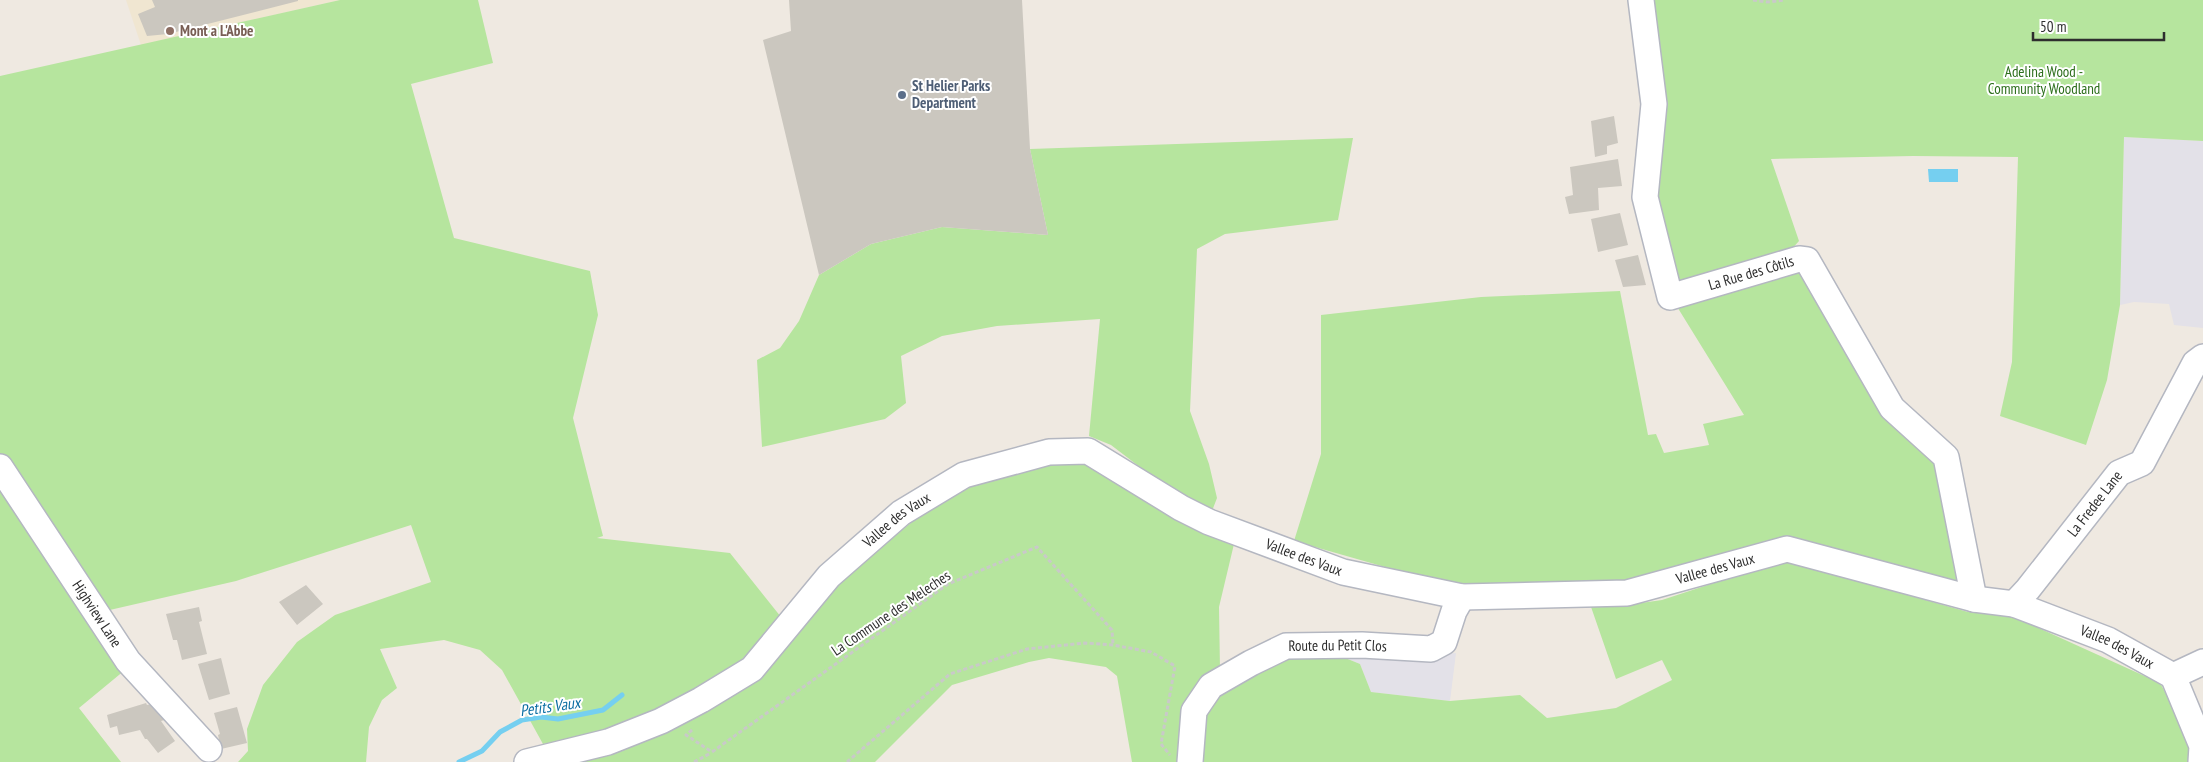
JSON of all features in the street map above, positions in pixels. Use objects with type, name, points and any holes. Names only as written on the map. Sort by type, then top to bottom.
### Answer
[{"type":"street","name":"La Rue des Côtils","points":[[1641,0],[1654,104],[1645,197],[1670,297],[1799,259],[1808,260],[1892,408],[1946,457],[1974,599]]},
{"type":"street","name":"La Fredee Lane","points":[[2014,604],[2028,589],[2118,473],[2142,463],[2195,363],[2203,357]]},
{"type":"street","name":"Vallee des Vaux","points":[[528,762],[608,742],[661,721],[700,700],[752,669],[830,576],[901,513],[964,475],[1050,452],[1088,451],[1181,508],[1209,522],[1342,572],[1462,597],[1627,593],[1786,549],[1974,599],[2014,604],[2108,640],[2173,676]]},
{"type":"street","name":"Highview Lane","points":[[0,467],[128,661],[209,749]]},
{"type":"street","name":"Route du Petit Clos","points":[[1191,753],[1194,711],[1211,686],[1286,646],[1362,645],[1431,649],[1444,642],[1454,611],[1462,597]]},
{"type":"street","points":[[2201,762],[2202,746],[2173,676],[2203,662]]},
{"type":"path","points":[[1753,0],[1767,2],[1785,0]]},
{"type":"path","name":"La Commune des Meleches","points":[[694,762],[712,752],[948,584],[1037,547],[1112,630],[1113,646]]},
{"type":"path","points":[[847,762],[950,674],[1027,649],[1085,643],[1151,652],[1175,666],[1162,744],[1174,760],[1191,753]]},
{"type":"path","points":[[693,729],[686,735],[712,752]]},
{"type":"shaded area","name":"Mont a L'Abbe","points":[[126,0],[340,0],[141,45]]},
{"type":"shaded area","points":[[2124,137],[2203,141],[2203,328],[2174,325],[2169,304],[2134,302],[2120,305]]},
{"type":"shaded area","points":[[1333,653],[1431,655],[1456,653],[1450,701],[1371,692],[1360,664]]},
{"type":"green space","points":[[340,0],[478,0],[493,63],[411,84],[454,238],[590,271],[598,315],[573,418],[603,536],[597,538],[730,553],[781,617],[737,665],[659,711],[602,733],[543,744],[502,670],[480,650],[444,640],[380,649],[397,688],[382,700],[369,727],[366,762],[238,762],[248,751],[247,729],[263,685],[297,642],[335,615],[431,582],[411,525],[236,581],[101,612],[0,457],[0,76]]},
{"type":"green space","name":"Adelina Wood - Community Woodland","points":[[1648,0],[2203,0],[2203,141],[2124,137],[2120,305],[2107,380],[2086,445],[2000,416],[2012,362],[2018,157],[1913,156],[1771,159],[1799,241],[1788,253],[1684,287],[1675,274],[1651,182]]},
{"type":"green space","points":[[1353,138],[1338,220],[1225,234],[1197,249],[1190,411],[1209,464],[1217,498],[1212,511],[1183,500],[1111,445],[1089,436],[1100,319],[997,326],[942,336],[901,356],[906,403],[885,419],[762,447],[757,360],[780,348],[799,321],[819,275],[871,244],[942,227],[1048,235],[1030,149]]},
{"type":"green space","points":[[1805,268],[1940,461],[1966,591],[1788,541],[1626,582],[1462,589],[1294,541],[1321,454],[1321,315],[1481,297],[1620,291],[1648,435],[1656,434],[1664,453],[1709,445],[1703,424],[1744,415],[1676,305]]},
{"type":"green space","points":[[1050,464],[1087,464],[1234,544],[1219,607],[1220,670],[1182,762],[1132,762],[1117,676],[1106,667],[1049,658],[1029,662],[952,685],[875,762],[575,762],[663,733],[846,576],[918,517],[981,481]]},
{"type":"green space","points":[[0,479],[125,670],[79,708],[121,762],[0,762]]},
{"type":"green space","points":[[1784,560],[1968,612],[2010,615],[2160,683],[2196,747],[2194,762],[1197,762],[1200,712],[1213,692],[1289,653],[1333,653],[1360,664],[1371,692],[1450,701],[1520,695],[1547,718],[1616,708],[1672,680],[1662,660],[1616,679],[1590,604],[1634,604],[1662,600]]},
{"type":"water","points":[[1928,169],[1958,169],[1958,182],[1929,182]]},
{"type":"building","name":"Mont a L'Abbe","points":[[152,0],[298,1],[168,34],[147,36],[138,14],[155,7]]},
{"type":"building","name":"St Helier Parks Department","points":[[789,0],[1022,0],[1030,149],[1048,235],[942,227],[871,244],[819,275],[763,40],[791,31]]},
{"type":"building","points":[[1614,116],[1618,143],[1607,146],[1607,154],[1595,157],[1591,121]]},
{"type":"building","points":[[1618,159],[1622,186],[1598,188],[1599,210],[1569,214],[1565,197],[1573,195],[1570,167]]},
{"type":"building","points":[[1620,213],[1628,245],[1598,252],[1591,219]]},
{"type":"building","points":[[1638,255],[1646,285],[1623,287],[1615,260]]},
{"type":"building","points":[[306,585],[323,604],[297,625],[279,602]]},
{"type":"building","points":[[199,607],[202,621],[199,622],[207,654],[182,660],[177,640],[173,640],[166,614]]},
{"type":"building","points":[[221,658],[230,694],[209,700],[198,664]]},
{"type":"building","points":[[146,703],[147,705],[156,703],[168,719],[161,721],[175,741],[158,753],[145,739],[140,730],[119,735],[117,726],[110,728],[107,715]]},
{"type":"building","points":[[237,707],[247,743],[221,749],[218,735],[220,734],[214,713]]},
{"type":"waterway","name":"Petits Vaux","points":[[459,762],[482,751],[500,732],[522,720],[541,717],[558,719],[603,710],[622,695]]},
{"type":"place","name":"Mont a L'Abbe","points":[[170,31]]},
{"type":"place","name":"St Helier Parks Department","points":[[902,95]]}]
